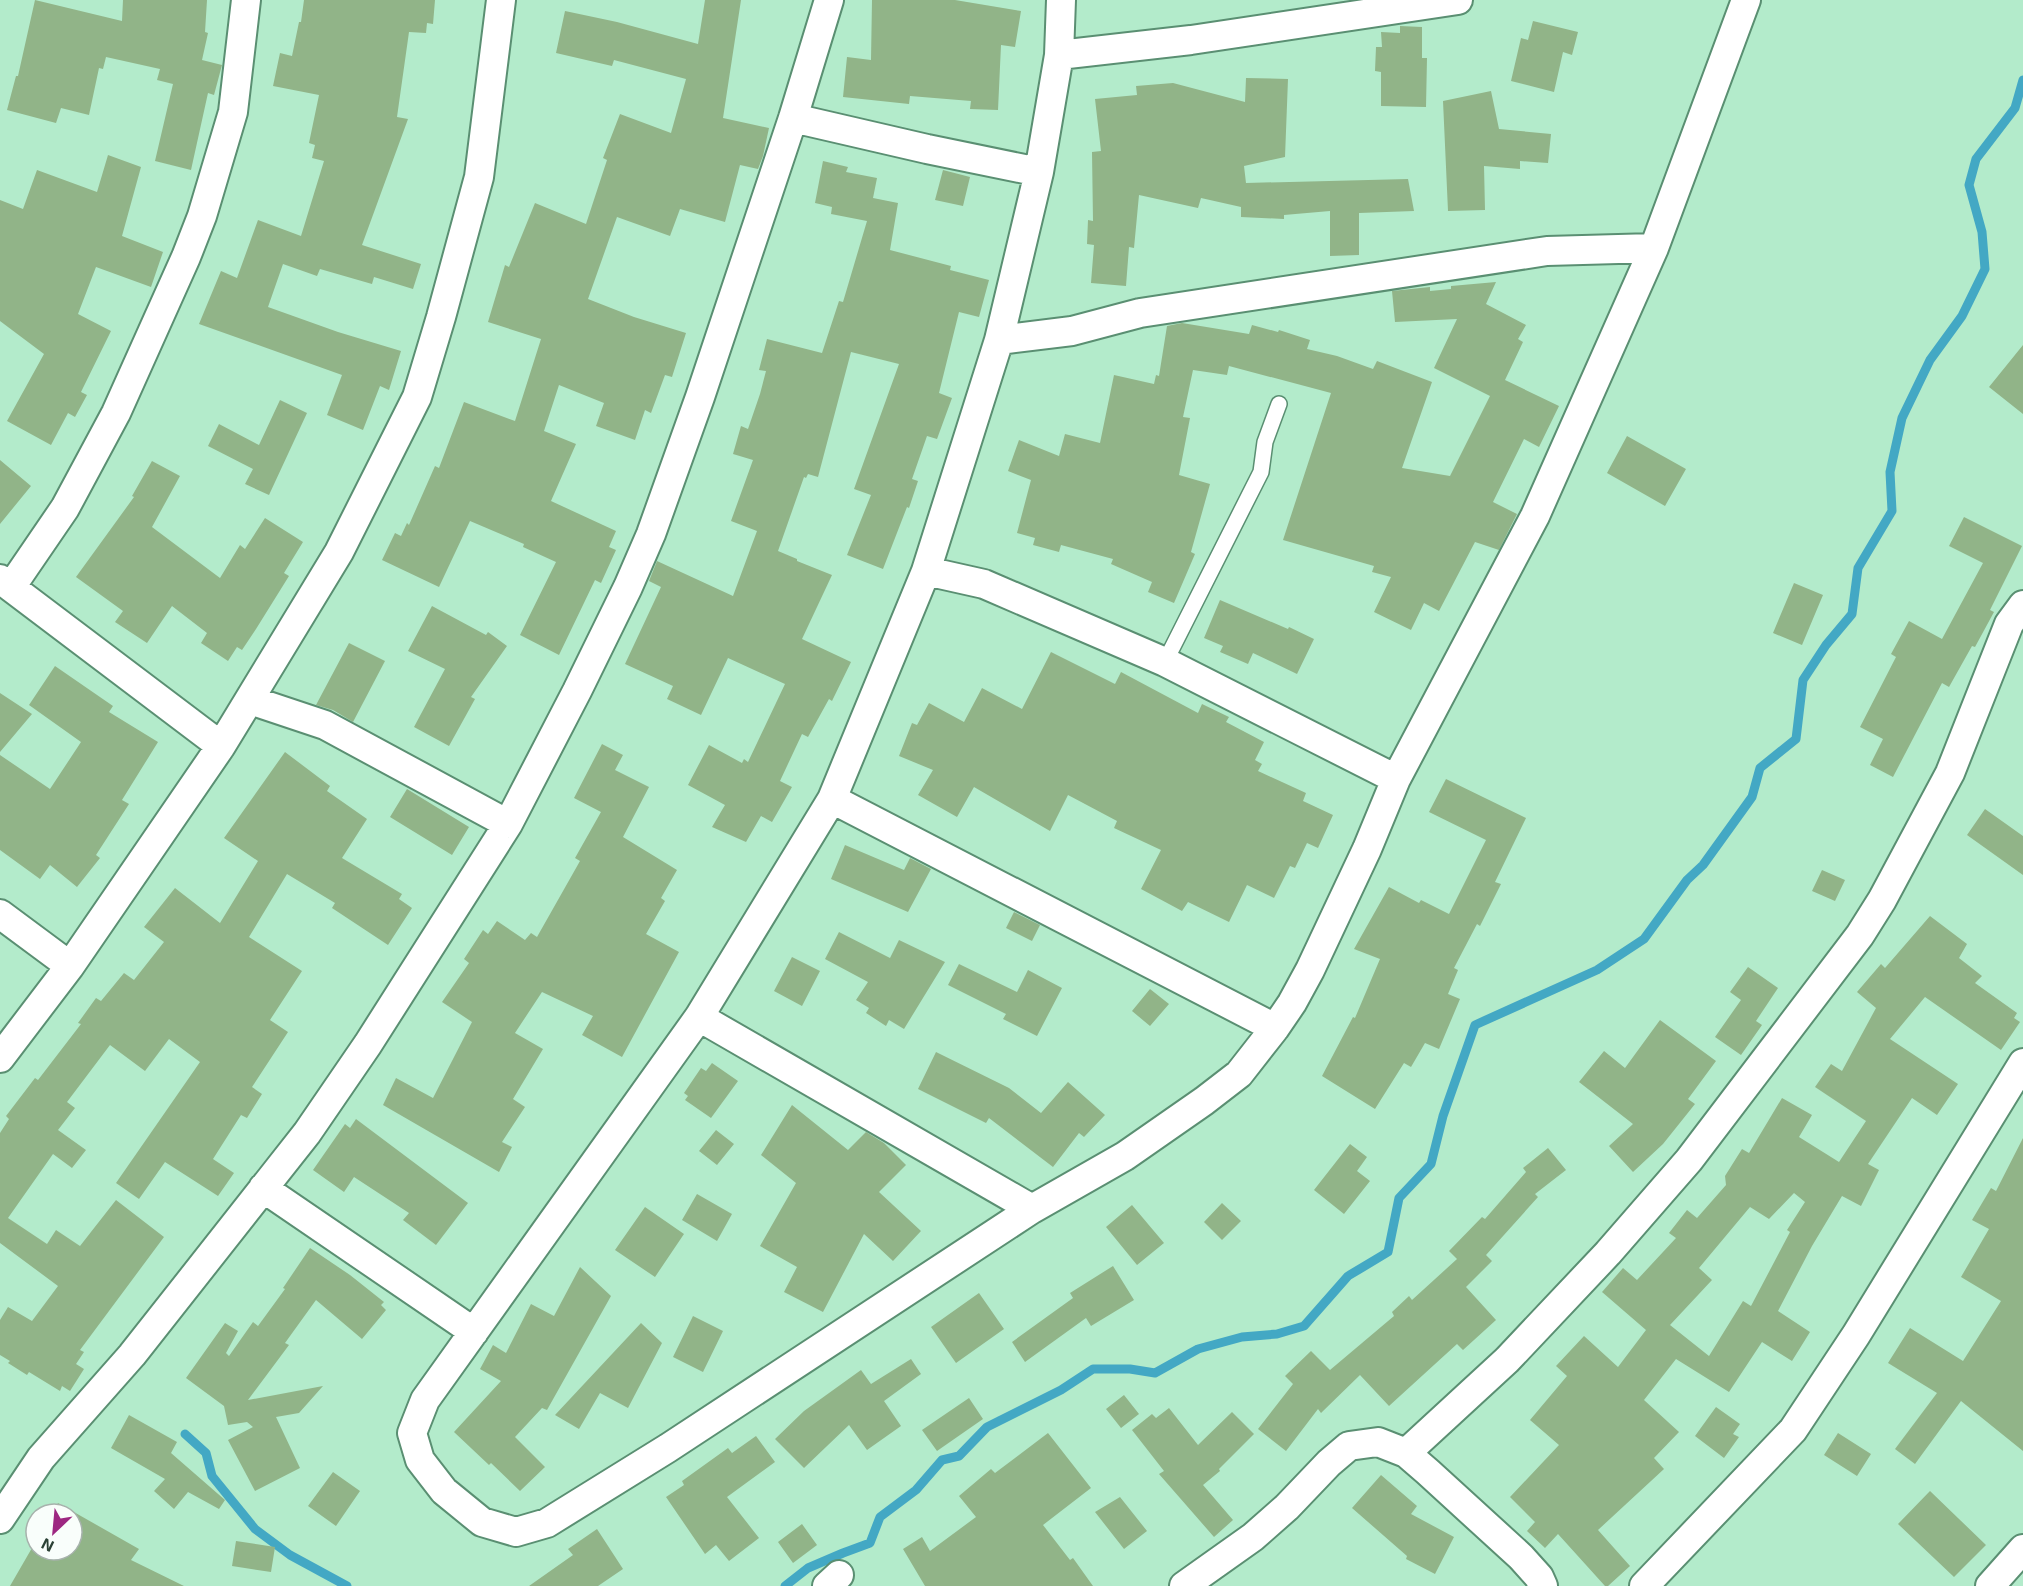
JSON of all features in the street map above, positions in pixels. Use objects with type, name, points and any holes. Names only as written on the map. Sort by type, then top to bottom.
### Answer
[{"type":"street","points":[[221,746],[6,583],[65,508],[116,413],[194,237],[233,112],[246,0]]},
{"type":"street","points":[[0,1058],[70,966],[221,746],[339,552],[417,397],[479,177],[501,0]]},
{"type":"street","points":[[0,1518],[41,1458],[132,1355],[307,1133],[368,1044],[508,824],[578,691],[651,534],[700,397],[793,118],[829,0]]},
{"type":"street","points":[[1061,0],[1059,55],[1039,172],[999,340],[926,571],[832,799],[699,1017],[425,1400],[412,1433],[420,1460],[444,1491],[482,1522],[516,1532],[547,1523],[668,1448],[1032,1209],[1125,1156],[1239,1074],[1275,1028],[1310,970],[1396,779],[1535,516],[1654,248],[1746,0]]},
{"type":"street","points":[[1059,55],[1191,40],[1458,0]]},
{"type":"street","points":[[793,118],[1039,172]]},
{"type":"street","points":[[999,340],[1072,331],[1140,313],[1537,252],[1654,248]]},
{"type":"street","points":[[926,571],[984,584],[1165,662],[1396,779]]},
{"type":"street","points":[[1406,1453],[1507,1360],[1608,1253],[1689,1160],[1860,934],[1882,900],[1950,773],[2009,624],[2023,605]]},
{"type":"street","points":[[250,700],[325,725],[508,824]]},
{"type":"street","points":[[832,799],[1275,1028]]},
{"type":"street","points":[[0,914],[70,966]]},
{"type":"street","points":[[699,1017],[1032,1209]]},
{"type":"street","points":[[1644,1586],[1793,1430],[1856,1335],[2023,1063]]},
{"type":"street","points":[[263,1188],[474,1332]]},
{"type":"street","points":[[1184,1586],[1253,1537],[1349,1446],[1378,1442],[1406,1453],[1521,1557],[1539,1577],[1543,1586]]},
{"type":"street","points":[[1990,1586],[2023,1549]]},
{"type":"lane","points":[[1165,662],[1261,472],[1265,442],[1280,404]]},
{"type":"building","points":[[35,0],[122,21],[123,0],[207,0],[205,32],[208,33],[202,60],[222,65],[214,95],[208,93],[191,170],[155,161],[173,84],[157,80],[160,69],[106,57],[103,69],[99,68],[89,115],[61,108],[56,123],[7,110],[16,76],[18,76]]},
{"type":"building","points":[[304,0],[435,0],[433,24],[427,23],[426,33],[409,32],[397,117],[408,119],[362,245],[421,264],[413,289],[374,277],[372,284],[320,269],[317,276],[283,264],[268,307],[401,351],[389,390],[380,386],[363,430],[327,415],[342,375],[199,324],[221,271],[237,278],[258,220],[301,236],[324,161],[312,158],[315,145],[309,143],[319,95],[273,86],[280,53],[292,56]]},
{"type":"building","points":[[705,0],[741,0],[723,118],[769,128],[763,156],[758,169],[740,165],[725,222],[680,209],[670,236],[617,217],[588,299],[634,317],[686,333],[672,377],[665,375],[651,413],[645,410],[635,440],[596,426],[604,403],[559,385],[544,431],[576,444],[551,501],[616,531],[609,547],[616,550],[601,583],[595,580],[559,655],[520,635],[556,562],[523,547],[524,544],[470,521],[439,587],[382,560],[395,533],[401,536],[407,523],[409,525],[435,466],[439,468],[464,402],[515,421],[541,339],[488,322],[505,265],[509,267],[535,203],[586,224],[607,160],[603,158],[620,114],[671,133],[686,79],[614,60],[612,66],[556,53],[565,11],[617,22],[698,44]]},
{"type":"building","points":[[872,0],[955,0],[1021,11],[1015,47],[1001,45],[998,110],[970,109],[971,101],[910,96],[909,104],[843,97],[847,57],[871,60]]},
{"type":"building","points":[[1533,21],[1578,32],[1572,55],[1563,52],[1554,92],[1511,81],[1521,38],[1528,40]]},
{"type":"building","points":[[1400,26],[1422,27],[1422,58],[1427,58],[1426,107],[1381,106],[1381,72],[1375,71],[1376,47],[1382,47],[1381,32],[1400,33]]},
{"type":"building","points":[[1246,78],[1288,79],[1285,157],[1244,166],[1246,183],[1408,179],[1414,211],[1359,213],[1359,255],[1330,256],[1330,211],[1284,215],[1284,219],[1241,217],[1241,207],[1201,198],[1198,208],[1139,195],[1134,248],[1129,247],[1126,286],[1091,283],[1094,245],[1087,244],[1088,220],[1093,221],[1092,152],[1101,151],[1095,99],[1137,95],[1136,86],[1173,83],[1245,102]]},
{"type":"building","points":[[1491,91],[1499,129],[1551,134],[1548,163],[1520,161],[1520,169],[1484,166],[1485,210],[1448,211],[1443,101]]},
{"type":"building","points":[[108,155],[141,167],[122,236],[163,252],[151,287],[96,267],[78,314],[111,331],[81,392],[87,395],[75,417],[68,413],[51,445],[7,421],[44,354],[0,321],[0,200],[23,209],[37,170],[97,192]]},
{"type":"building","points":[[823,161],[848,167],[846,172],[877,178],[873,198],[898,203],[890,250],[951,266],[950,270],[989,280],[979,317],[959,312],[939,393],[952,398],[937,439],[927,436],[912,479],[918,481],[883,569],[847,555],[871,495],[854,489],[899,364],[851,352],[818,477],[808,474],[806,478],[804,477],[778,551],[832,575],[802,639],[851,662],[832,701],[829,699],[808,737],[802,734],[780,781],[792,787],[772,822],[761,816],[746,842],[712,827],[725,805],[688,785],[709,745],[742,763],[744,759],[748,762],[785,684],[728,658],[701,715],[667,699],[673,686],[625,664],[661,587],[649,581],[657,561],[733,596],[757,531],[731,521],[753,460],[733,454],[741,426],[748,429],[760,394],[766,371],[759,370],[767,339],[822,353],[839,301],[843,302],[867,221],[831,214],[832,207],[815,203]]},
{"type":"building","points":[[943,170],[970,177],[963,206],[935,200]]},
{"type":"building","points":[[1496,282],[1486,304],[1526,325],[1518,339],[1523,342],[1505,380],[1559,406],[1539,447],[1524,439],[1493,502],[1517,514],[1499,550],[1475,542],[1439,611],[1424,603],[1411,630],[1374,612],[1391,577],[1372,572],[1374,566],[1283,540],[1331,393],[1229,366],[1227,375],[1193,370],[1183,417],[1190,418],[1179,475],[1210,484],[1191,552],[1195,554],[1174,603],[1148,592],[1152,582],[1111,564],[1113,559],[1061,545],[1059,552],[1033,545],[1035,538],[1017,533],[1031,480],[1008,471],[1019,440],[1059,456],[1065,434],[1100,443],[1114,375],[1154,384],[1156,375],[1159,376],[1167,326],[1182,323],[1249,334],[1252,325],[1278,332],[1279,330],[1310,340],[1307,349],[1337,356],[1373,369],[1377,361],[1432,382],[1402,468],[1450,476],[1490,396],[1434,368],[1457,319],[1395,322],[1392,291],[1430,287],[1430,291],[1451,289],[1451,286]]},
{"type":"building","points":[[2023,345],[2023,414],[1989,387]]},
{"type":"building","points":[[280,400],[307,413],[269,495],[245,484],[253,469],[208,446],[219,424],[259,445]]},
{"type":"building","points":[[1627,436],[1686,469],[1665,506],[1607,473]]},
{"type":"building","points":[[0,460],[31,486],[0,524]]},
{"type":"building","points":[[152,461],[180,476],[152,527],[220,578],[240,545],[245,549],[265,518],[303,542],[284,573],[289,576],[256,629],[242,650],[237,647],[228,661],[201,643],[207,633],[172,606],[147,643],[115,622],[123,611],[76,577],[134,497],[132,496]]},
{"type":"building","points":[[1964,517],[2022,546],[1990,610],[1994,612],[1975,647],[1972,646],[1949,687],[1942,683],[1893,777],[1870,765],[1883,739],[1860,727],[1896,657],[1891,654],[1909,621],[1942,639],[1983,563],[1949,546]]},
{"type":"building","points":[[1794,583],[1823,595],[1802,645],[1773,633]]},
{"type":"building","points":[[1220,600],[1314,639],[1297,674],[1253,653],[1248,664],[1220,652],[1223,646],[1204,638]]},
{"type":"building","points":[[432,606],[486,635],[488,632],[507,646],[471,697],[475,699],[449,746],[414,727],[445,669],[408,651]]},
{"type":"building","points":[[349,643],[385,661],[353,722],[333,710],[316,705]]},
{"type":"building","points":[[1051,652],[1115,684],[1121,672],[1198,713],[1202,704],[1229,717],[1226,722],[1264,742],[1255,760],[1262,764],[1258,771],[1306,793],[1303,801],[1333,815],[1318,848],[1307,843],[1295,868],[1290,866],[1274,898],[1247,885],[1229,922],[1188,902],[1182,911],[1141,889],[1161,850],[1114,828],[1117,821],[1068,795],[1050,831],[974,787],[957,817],[918,795],[933,770],[899,756],[912,723],[917,725],[929,703],[964,722],[982,688],[1022,709]]},
{"type":"building","points":[[55,666],[113,706],[109,712],[158,742],[122,800],[129,804],[96,855],[100,858],[77,887],[50,865],[40,879],[0,850],[0,755],[50,789],[81,742],[29,705]]},
{"type":"building","points":[[0,693],[32,714],[0,752]]},
{"type":"building","points":[[602,744],[623,755],[615,770],[649,787],[623,837],[677,870],[661,898],[665,901],[646,934],[679,952],[622,1057],[582,1035],[593,1016],[542,992],[515,1033],[543,1049],[513,1099],[525,1107],[502,1142],[512,1147],[499,1172],[383,1105],[396,1078],[433,1098],[472,1022],[442,1002],[469,963],[464,959],[483,930],[488,934],[497,921],[525,940],[531,933],[537,937],[580,861],[575,858],[601,812],[574,798]]},
{"type":"building","points":[[285,752],[330,786],[327,791],[367,819],[342,858],[402,894],[399,899],[412,908],[388,945],[332,908],[335,903],[287,874],[249,937],[302,971],[270,1020],[288,1032],[252,1087],[262,1094],[247,1118],[241,1115],[213,1159],[234,1173],[218,1196],[165,1162],[139,1199],[116,1183],[200,1062],[169,1039],[145,1071],[110,1045],[67,1102],[75,1108],[58,1130],[86,1150],[72,1168],[53,1154],[8,1218],[47,1244],[56,1230],[80,1246],[116,1200],[164,1237],[80,1350],[84,1352],[76,1364],[84,1369],[70,1391],[62,1386],[60,1391],[29,1372],[27,1375],[0,1355],[0,1320],[8,1307],[32,1321],[58,1286],[0,1243],[0,1133],[9,1119],[6,1116],[35,1078],[38,1080],[81,1024],[78,1023],[96,998],[101,1001],[124,973],[134,980],[164,942],[144,927],[175,888],[220,923],[258,861],[224,838]]},
{"type":"building","points":[[1446,779],[1526,818],[1495,882],[1501,884],[1480,926],[1477,924],[1454,968],[1458,970],[1448,994],[1460,999],[1439,1049],[1425,1043],[1411,1067],[1404,1063],[1375,1109],[1322,1076],[1353,1017],[1355,1018],[1380,959],[1354,949],[1389,887],[1419,903],[1421,900],[1449,914],[1486,840],[1429,812]]},
{"type":"building","points":[[407,789],[469,827],[452,855],[390,817]]},
{"type":"building","points":[[1985,809],[2023,836],[2023,875],[1967,835]]},
{"type":"building","points":[[845,845],[904,870],[910,858],[931,869],[908,912],[831,879]]},
{"type":"building","points":[[1822,870],[1845,880],[1835,901],[1812,891]]},
{"type":"building","points":[[1014,912],[1040,925],[1032,941],[1006,928]]},
{"type":"building","points":[[1930,916],[1967,944],[1959,958],[1982,976],[1975,983],[2017,1013],[2014,1018],[2020,1022],[2001,1050],[1925,997],[1890,1039],[1958,1084],[1937,1115],[1912,1098],[1868,1164],[1879,1170],[1861,1206],[1842,1196],[1812,1246],[1778,1311],[1810,1332],[1792,1361],[1762,1342],[1729,1392],[1676,1359],[1644,1400],[1679,1432],[1654,1458],[1664,1469],[1598,1530],[1630,1566],[1608,1586],[1605,1586],[1558,1534],[1545,1548],[1527,1531],[1535,1522],[1510,1497],[1559,1445],[1530,1420],[1567,1376],[1556,1366],[1584,1336],[1618,1367],[1646,1330],[1602,1292],[1623,1268],[1637,1280],[1676,1238],[1669,1233],[1687,1210],[1697,1218],[1726,1185],[1725,1176],[1742,1149],[1749,1153],[1782,1098],[1812,1115],[1799,1137],[1839,1162],[1866,1121],[1815,1087],[1831,1064],[1842,1071],[1876,1008],[1857,992],[1881,964],[1885,968]],"holes":[[[1794,1193],[1805,1202],[1787,1230],[1790,1232],[1751,1306],[1743,1301],[1709,1356],[1670,1325],[1712,1280],[1699,1268],[1750,1207],[1769,1219]]]},
{"type":"building","points":[[839,932],[890,958],[899,940],[945,962],[904,1029],[889,1020],[886,1026],[866,1013],[869,1008],[856,1000],[868,982],[825,959]]},
{"type":"building","points":[[792,957],[820,971],[802,1006],[774,991]]},
{"type":"building","points":[[959,964],[1017,992],[1028,970],[1062,988],[1037,1036],[1003,1019],[1006,1014],[948,985]]},
{"type":"building","points":[[1748,967],[1778,988],[1756,1021],[1762,1025],[1741,1055],[1715,1037],[1741,1000],[1730,992]]},
{"type":"building","points":[[1150,989],[1169,1004],[1150,1026],[1132,1011]]},
{"type":"building","points":[[1660,1020],[1716,1061],[1688,1099],[1695,1104],[1663,1144],[1633,1172],[1609,1146],[1633,1124],[1579,1082],[1604,1051],[1625,1068]]},
{"type":"building","points":[[936,1052],[1009,1088],[1041,1113],[1068,1082],[1105,1115],[1084,1137],[1079,1133],[1053,1167],[989,1118],[986,1123],[918,1089]]},
{"type":"building","points":[[712,1063],[738,1081],[711,1118],[685,1100],[688,1096],[684,1093],[701,1068],[706,1071]]},
{"type":"building","points":[[792,1105],[848,1150],[866,1132],[884,1143],[906,1165],[879,1192],[921,1231],[893,1261],[864,1234],[823,1312],[784,1292],[797,1267],[760,1246],[796,1183],[761,1155]]},
{"type":"building","points":[[356,1119],[468,1203],[436,1245],[403,1220],[409,1213],[354,1177],[344,1192],[313,1170],[345,1124],[350,1128]]},
{"type":"building","points":[[716,1130],[734,1144],[717,1165],[699,1151]]},
{"type":"building","points":[[2023,1138],[2023,1451],[1961,1401],[1915,1464],[1895,1449],[1937,1393],[1888,1363],[1910,1328],[1963,1361],[2001,1301],[1961,1277],[1989,1229],[1972,1220],[1991,1188],[1996,1191]]},
{"type":"building","points":[[1350,1144],[1367,1157],[1357,1171],[1370,1181],[1344,1214],[1314,1190]]},
{"type":"building","points":[[1548,1148],[1566,1170],[1535,1194],[1538,1197],[1486,1255],[1492,1261],[1466,1287],[1496,1320],[1463,1350],[1457,1344],[1389,1406],[1360,1375],[1321,1413],[1318,1409],[1286,1451],[1258,1429],[1293,1384],[1285,1376],[1311,1351],[1330,1370],[1394,1316],[1392,1312],[1409,1296],[1412,1300],[1457,1259],[1449,1251],[1482,1217],[1485,1219],[1526,1172],[1523,1168]]},
{"type":"building","points":[[697,1194],[732,1214],[717,1241],[682,1220]]},
{"type":"building","points":[[1222,1203],[1241,1221],[1222,1240],[1204,1222]]},
{"type":"building","points":[[1132,1205],[1164,1243],[1137,1265],[1106,1227]]},
{"type":"building","points":[[645,1207],[684,1234],[655,1277],[615,1250]]},
{"type":"building","points":[[310,1248],[384,1302],[381,1305],[386,1310],[362,1339],[316,1300],[285,1343],[289,1345],[248,1400],[323,1386],[299,1413],[276,1417],[300,1468],[255,1491],[228,1440],[253,1427],[247,1422],[228,1425],[224,1406],[186,1378],[225,1323],[238,1331],[226,1353],[229,1356],[253,1322],[258,1326],[285,1289],[283,1288]]},
{"type":"building","points":[[1113,1266],[1134,1300],[1091,1326],[1086,1318],[1025,1362],[1012,1342],[1073,1298],[1070,1293]]},
{"type":"building","points":[[580,1267],[611,1296],[547,1410],[542,1408],[515,1437],[545,1467],[520,1491],[454,1432],[501,1381],[480,1369],[493,1345],[506,1353],[531,1304],[554,1316]]},
{"type":"building","points":[[979,1293],[1004,1329],[956,1363],[931,1327]]},
{"type":"building","points":[[693,1316],[723,1331],[703,1372],[673,1357]]},
{"type":"building","points":[[641,1323],[662,1343],[628,1408],[600,1393],[579,1429],[555,1415]]},
{"type":"building","points":[[911,1359],[921,1374],[884,1401],[901,1426],[867,1450],[849,1425],[804,1468],[775,1439],[804,1411],[861,1370],[871,1384]]},
{"type":"building","points":[[1124,1395],[1139,1414],[1121,1428],[1106,1409]]},
{"type":"building","points":[[969,1398],[983,1419],[937,1451],[922,1430]]},
{"type":"building","points":[[1716,1407],[1740,1424],[1733,1434],[1739,1437],[1724,1458],[1695,1436]]},
{"type":"building","points":[[1169,1408],[1198,1445],[1232,1412],[1254,1434],[1219,1469],[1220,1471],[1203,1485],[1233,1520],[1214,1537],[1159,1474],[1164,1471],[1132,1430],[1152,1414],[1156,1418]]},
{"type":"building","points":[[129,1415],[177,1442],[171,1453],[225,1500],[219,1509],[188,1492],[174,1509],[154,1491],[165,1479],[111,1448]]},
{"type":"building","points":[[1048,1433],[1091,1488],[1043,1525],[1070,1560],[1073,1558],[1093,1586],[925,1586],[903,1549],[922,1537],[930,1551],[976,1517],[959,1496],[991,1469],[995,1473]]},
{"type":"building","points":[[1838,1433],[1871,1454],[1857,1476],[1824,1455]]},
{"type":"building","points":[[756,1436],[775,1462],[727,1497],[759,1538],[729,1561],[716,1545],[705,1554],[666,1497],[684,1485],[682,1481],[728,1448],[732,1453]]},
{"type":"building","points":[[333,1472],[360,1491],[336,1526],[308,1506]]},
{"type":"building","points":[[1381,1475],[1417,1506],[1411,1514],[1454,1537],[1435,1574],[1406,1559],[1407,1556],[1352,1508]]},
{"type":"building","points":[[1930,1491],[1986,1545],[1954,1577],[1898,1524]]},
{"type":"building","points":[[1120,1497],[1147,1531],[1124,1549],[1095,1512]]},
{"type":"building","points":[[84,1518],[139,1549],[131,1560],[184,1586],[10,1586],[24,1562],[84,1562]]},
{"type":"building","points":[[802,1524],[817,1545],[793,1563],[778,1542]]},
{"type":"building","points":[[597,1529],[623,1569],[598,1586],[529,1586],[573,1555],[568,1549]]},
{"type":"building","points":[[236,1541],[275,1547],[271,1572],[232,1566]]},
{"type":"waterway","points":[[785,1586],[808,1568],[870,1543],[880,1517],[916,1490],[942,1460],[959,1456],[987,1427],[1061,1390],[1093,1369],[1130,1369],[1155,1373],[1198,1349],[1242,1337],[1277,1334],[1304,1326],[1348,1276],[1388,1252],[1399,1198],[1431,1164],[1443,1116],[1475,1025],[1597,970],[1644,939],[1687,880],[1703,865],[1752,797],[1760,768],[1796,739],[1803,680],[1826,645],[1852,614],[1858,568],[1892,511],[1890,472],[1902,418],[1930,360],[1962,316],[1985,269],[1982,232],[1969,185],[1976,159],[2015,108],[2023,80]]},
{"type":"waterway","points":[[185,1434],[206,1453],[212,1476],[255,1529],[290,1555],[347,1586]]}]
